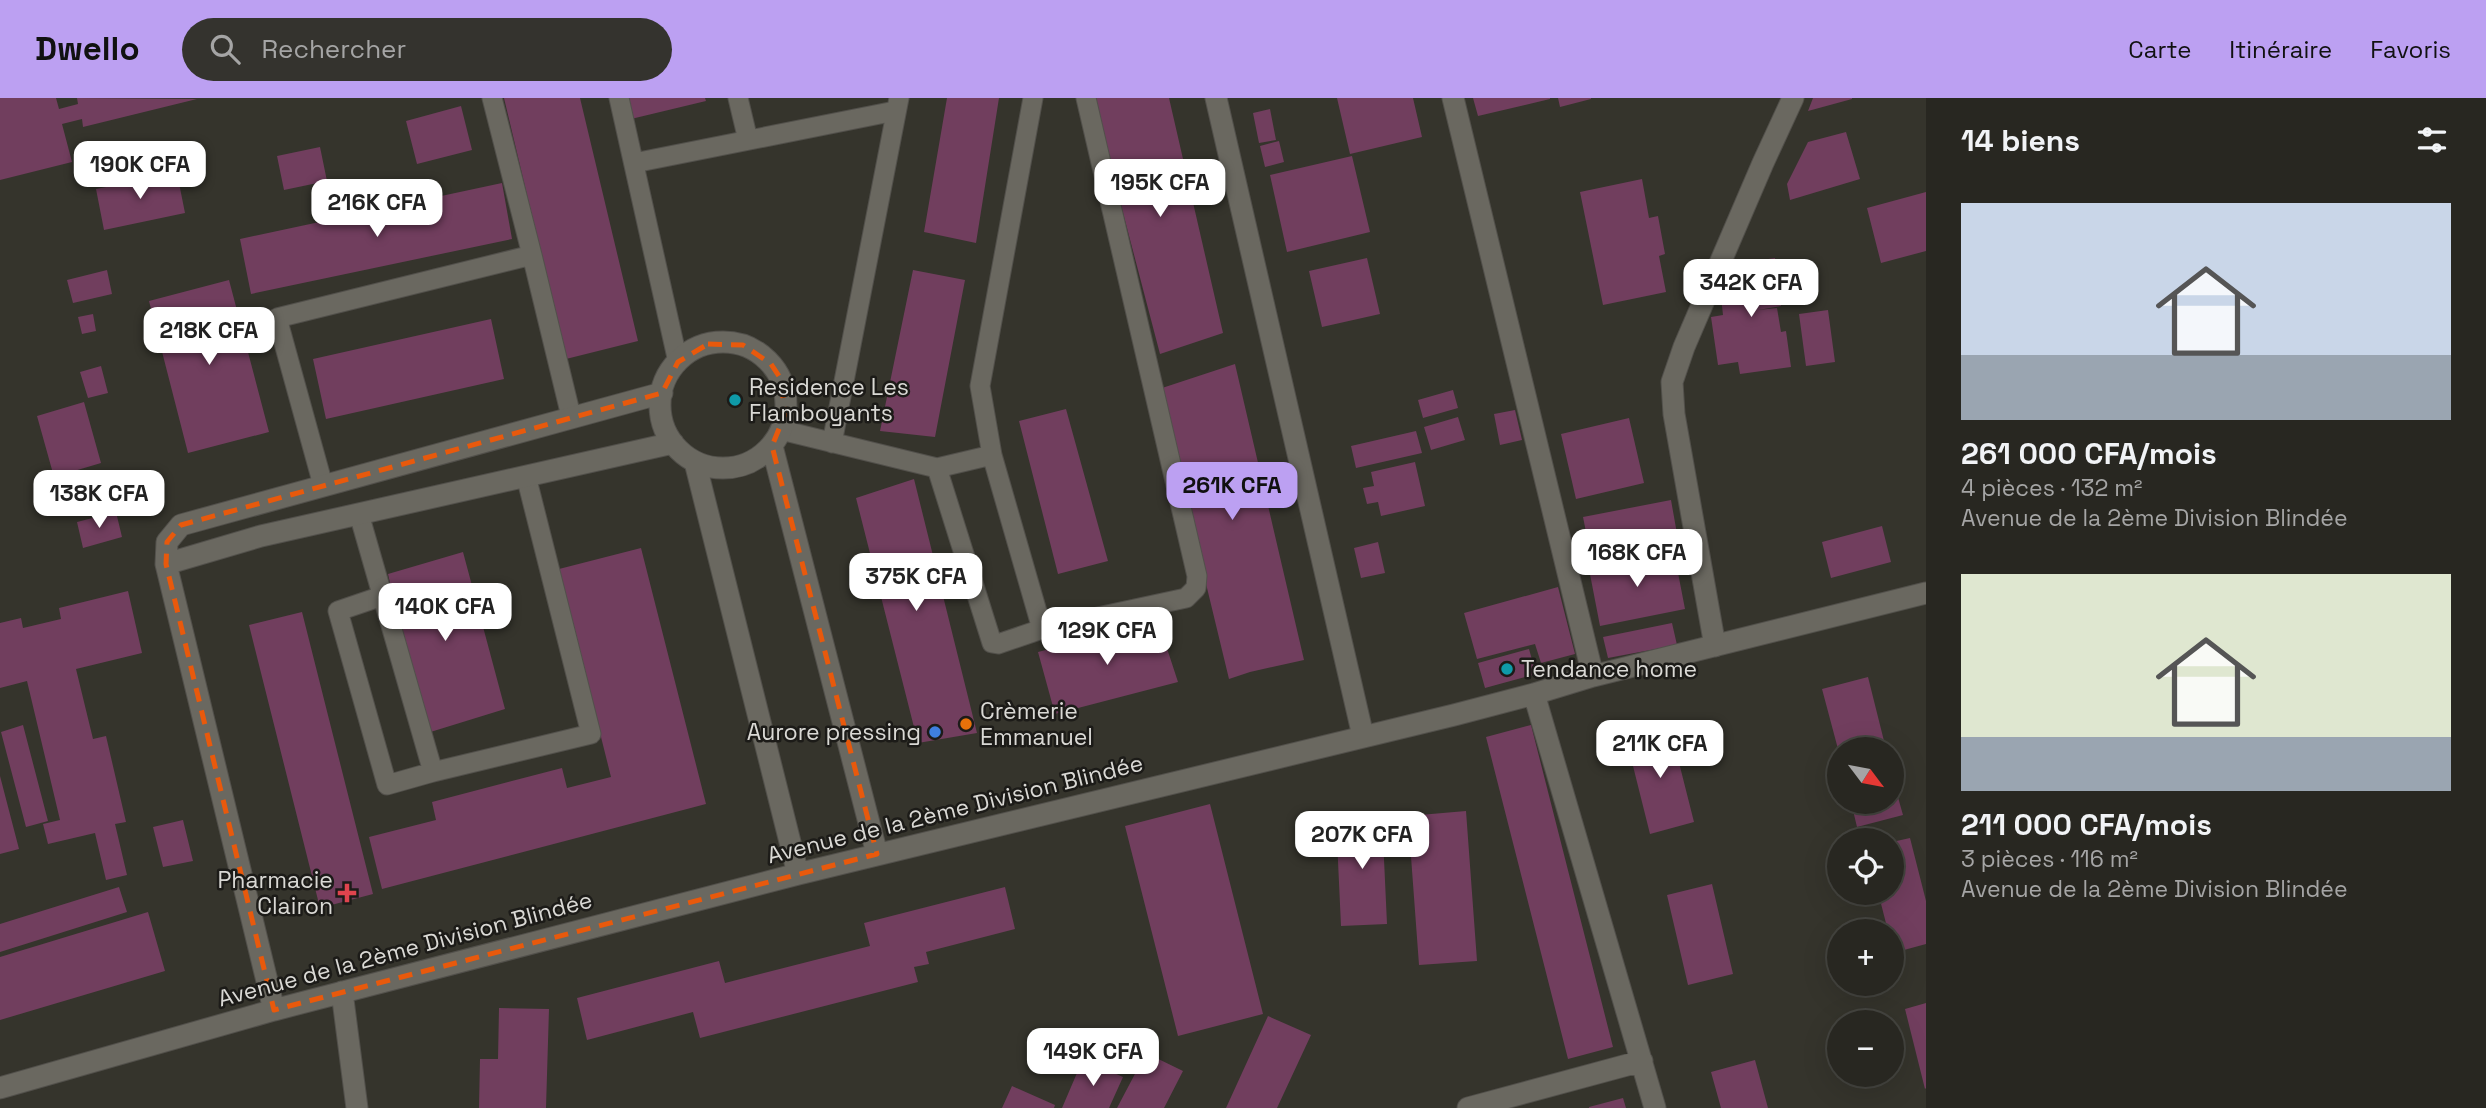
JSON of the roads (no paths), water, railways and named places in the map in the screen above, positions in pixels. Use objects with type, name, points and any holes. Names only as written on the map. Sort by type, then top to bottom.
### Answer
[{"type":"street","points":[[1216,98],[1363,736]]},
{"type":"street","points":[[1453,98],[1593,676]]},
{"type":"street","points":[[1715,646],[1674,414],[1672,382],[1742,212],[1793,98]]},
{"type":"street","points":[[726,342],[743,345],[771,364],[786,396],[785,414],[776,438],[756,459],[736,467],[715,468],[695,462],[673,443],[664,427],[662,393],[667,376],[678,362],[692,351],[708,344],[726,342]]},
{"type":"street","points":[[274,1010],[166,564],[167,542],[181,525],[662,393]]},
{"type":"street","points":[[776,438],[877,854]]},
{"type":"street","points":[[166,564],[261,536],[673,443]]},
{"type":"street","points":[[695,462],[798,874]]},
{"type":"street","name":"Avenue de la 2ème Division Blindée","points":[[0,1088],[274,1010],[798,874],[1534,694],[1593,676],[1926,593]]},
{"type":"street","points":[[1534,694],[1655,1108]]},
{"type":"street","points":[[342,992],[357,1108]]},
{"type":"street","points":[[1468,1108],[1642,1062]]},
{"type":"lane","points":[[492,98],[571,416]]},
{"type":"lane","points":[[619,98],[678,362]]},
{"type":"lane","points":[[738,98],[748,141]]},
{"type":"lane","points":[[1033,98],[980,386],[992,455],[1042,629]]},
{"type":"lane","points":[[937,468],[992,643],[998,644],[1042,629],[1186,598],[1196,588],[1197,576],[1086,98]]},
{"type":"lane","points":[[634,163],[748,141],[897,105],[832,443]]},
{"type":"lane","points":[[323,485],[277,318],[532,255]]},
{"type":"lane","points":[[776,438],[832,443],[937,468],[992,455]]},
{"type":"lane","points":[[382,596],[338,611],[387,785],[591,734],[526,476]]},
{"type":"lane","points":[[359,514],[433,772]]},
{"type":"place","name":"Residence Les Flamboyants","points":[[735,400]]},
{"type":"place","name":"Tendance home","points":[[1507,669]]},
{"type":"place","name":"Crèmerie Emmanuel","points":[[966,724]]},
{"type":"place","name":"Aurore pressing","points":[[935,732]]},
{"type":"place","name":"Pharmacie Clairon","points":[[347,893]]}]
